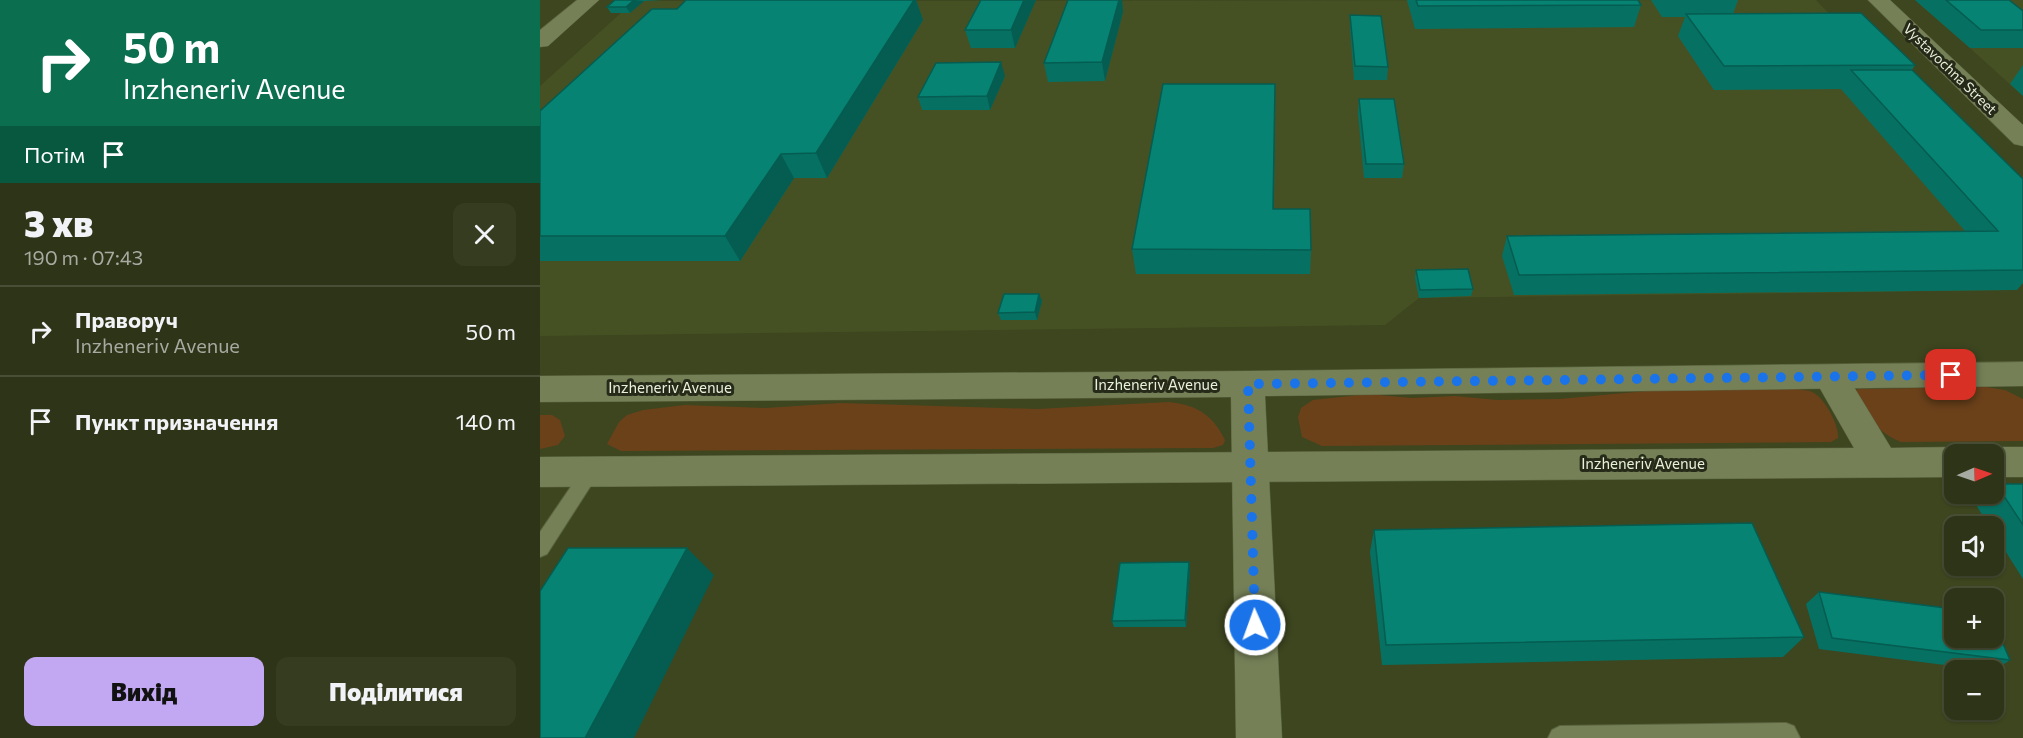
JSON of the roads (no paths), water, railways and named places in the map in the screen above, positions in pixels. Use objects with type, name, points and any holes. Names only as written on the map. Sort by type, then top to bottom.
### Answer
[{"type":"street","points":[[541,39],[589,0]]},
{"type":"street","name":"Vystavochna Street","points":[[1878,0],[2023,139]]},
{"type":"street","name":"Inzheneriv Avenue","points":[[540,389],[1248,384],[2023,374]]},
{"type":"street","points":[[1831,378],[1881,463]]},
{"type":"street","points":[[1248,384],[1248,466],[1259,738]]},
{"type":"street","name":"Inzheneriv Avenue","points":[[540,472],[1944,462]]},
{"type":"street","points":[[2004,462],[2023,462]]},
{"type":"lane","points":[[540,548],[591,471]]},
{"type":"lane","points":[[1560,738],[1786,734],[1788,738]]}]
